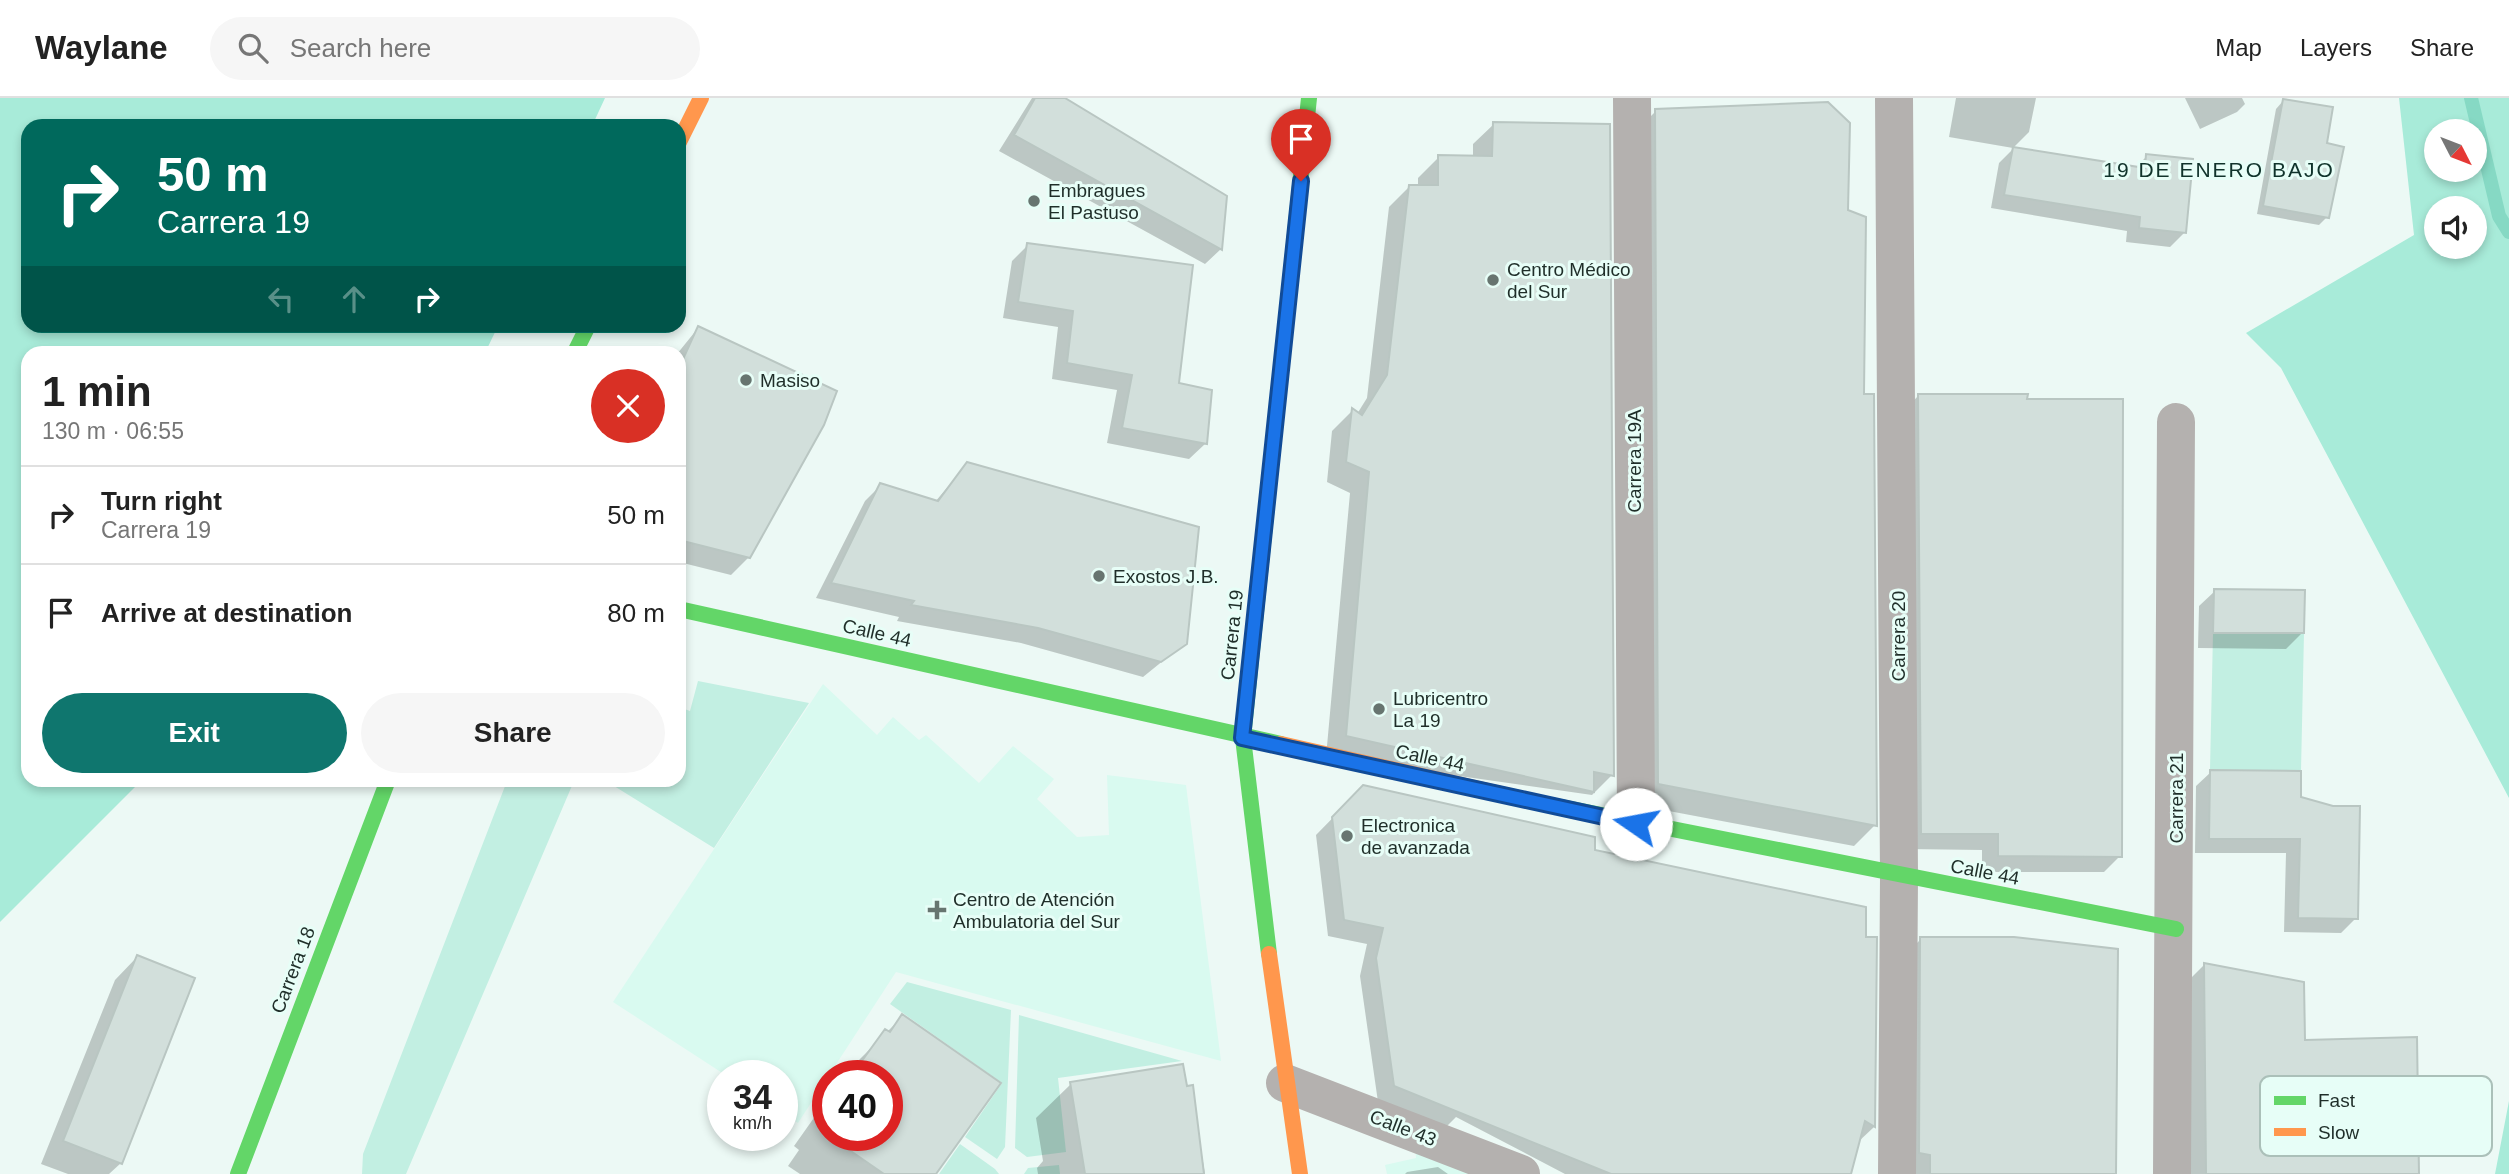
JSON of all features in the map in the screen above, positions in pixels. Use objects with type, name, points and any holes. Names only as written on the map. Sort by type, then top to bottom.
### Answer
[{"type":"main road","points":[[686,128],[701,98]]},
{"type":"main road","name":"Carrera 19","points":[[1300,1174],[1285,1083],[1242,738],[1309,98]]},
{"type":"main road","name":"Calle 44","points":[[686,611],[1242,738],[1636,824],[2176,929]]},
{"type":"main road","name":"Carrera 18","points":[[238,1174],[385,787]]},
{"type":"street","name":"Carrera 19A","points":[[1632,98],[1636,824]]},
{"type":"street","name":"Carrera 20","points":[[1893,1168],[1899,877],[1894,98]]},
{"type":"street","name":"Carrera 21","points":[[2172,1174],[2176,929],[2176,422]]},
{"type":"street","name":"Calle 43","points":[[1285,1083],[1521,1174]]},
{"type":"shaded area","points":[[2213,633],[2304,633],[2301,771],[2210,770]]},
{"type":"shaded area","points":[[698,681],[809,703],[714,848],[616,787],[686,787],[686,710],[690,711]]},
{"type":"shaded area","name":"Centro de Atención Ambulatoria del Sur","points":[[823,684],[877,735],[893,717],[919,740],[926,735],[979,783],[1013,746],[1054,779],[1037,799],[1077,837],[1109,835],[1107,775],[1186,785],[1221,1061],[896,972],[839,1060],[812,1060],[812,1101],[798,1123],[798,1060],[707,1060],[707,1063],[613,1002]]},
{"type":"shaded area","points":[[505,787],[571,787],[406,1174],[362,1174],[363,1154]]},
{"type":"shaded area","points":[[907,982],[1011,1010],[1005,1147],[997,1159],[965,1137],[1002,1083],[890,1004]]},
{"type":"shaded area","points":[[1019,1015],[1182,1061],[1058,1078],[1066,1152],[1027,1157],[1015,1148]]},
{"type":"shaded area","points":[[960,1144],[995,1169],[999,1174],[939,1174]]},
{"type":"shaded area","points":[[1415,1144],[1470,1174],[1387,1174],[1385,1165],[1416,1158]]},
{"type":"shaded area","points":[[1059,1165],[1060,1174],[1024,1174],[1028,1168]]},
{"type":"green space","points":[[0,98],[605,98],[595,119],[21,119],[21,333],[495,333],[488,346],[21,346],[21,787],[135,787],[0,922]]},
{"type":"green space","points":[[2399,98],[2509,98],[2509,798],[2281,368],[2246,333],[2414,235]]},
{"type":"green space","points":[[2509,1101],[2509,1174],[2495,1174]]},
{"type":"building","points":[[1035,98],[1065,98],[1227,196],[1222,250],[1014,135]]},
{"type":"building","points":[[2283,99],[2333,107],[2327,143],[2344,147],[2329,218],[2263,206]]},
{"type":"building","points":[[1828,102],[1850,123],[1848,210],[1866,217],[1864,394],[1874,394],[1877,826],[1658,784],[1655,109]]},
{"type":"building","points":[[1493,122],[1610,124],[1614,776],[1594,772],[1594,792],[1346,736],[1369,472],[1346,462],[1352,408],[1362,415],[1387,375],[1409,185],[1438,185],[1438,155],[1492,156]]},
{"type":"building","points":[[2013,147],[2145,168],[2146,154],[2193,159],[2186,233],[2139,228],[2140,217],[2004,195]]},
{"type":"building","points":[[1027,243],[1193,265],[1179,383],[1212,390],[1207,444],[1122,428],[1132,375],[1067,363],[1073,311],[1018,302]]},
{"type":"building","points":[[698,326],[837,391],[824,425],[750,558],[686,542],[686,353]]},
{"type":"building","points":[[1918,394],[2028,394],[2027,399],[2123,399],[2122,857],[1998,856],[1998,834],[1921,834]]},
{"type":"building","points":[[967,462],[1199,527],[1187,644],[1161,662],[1038,628],[911,605],[914,601],[831,583],[880,483],[938,501]]},
{"type":"building","points":[[2214,589],[2305,590],[2304,633],[2213,633]]},
{"type":"building","points":[[2210,770],[2301,771],[2301,797],[2333,806],[2360,806],[2358,919],[2298,918],[2300,839],[2209,839]]},
{"type":"building","points":[[1363,785],[1595,837],[1595,850],[1866,907],[1866,937],[1877,937],[1875,1127],[1865,1121],[1851,1174],[1611,1174],[1394,1086],[1376,958],[1383,928],[1344,920],[1332,817]]},
{"type":"building","points":[[1920,937],[2014,937],[2118,949],[2116,1174],[1930,1174],[1930,1155],[1919,1153]]},
{"type":"building","points":[[137,955],[195,978],[122,1164],[63,1141]]},
{"type":"building","points":[[2204,963],[2304,982],[2305,1040],[2417,1037],[2418,1076],[2260,1076],[2260,1156],[2419,1156],[2419,1174],[2206,1174]]},
{"type":"building","points":[[902,1014],[1001,1083],[936,1174],[884,1174],[851,1151],[903,1151],[903,1060],[863,1060],[885,1029],[890,1032]]},
{"type":"building","points":[[1183,1064],[1187,1086],[1193,1085],[1204,1174],[1085,1174],[1070,1082]]},
{"type":"waterway","points":[[2471,98],[2499,216],[2509,232]]},
{"type":"traffic: fast","points":[[1269,954],[1243,738],[1309,98]]},
{"type":"traffic: fast","points":[[578,346],[584,333]]},
{"type":"traffic: fast","points":[[686,611],[1281,744]]},
{"type":"traffic: fast","points":[[238,1174],[385,787]]},
{"type":"traffic: fast","points":[[1541,803],[2176,929]]},
{"type":"traffic: slow","points":[[686,128],[701,98]]},
{"type":"traffic: slow","points":[[1281,744],[1541,803]]},
{"type":"traffic: slow","points":[[1269,954],[1300,1174]]},
{"type":"place","name":"Embragues El Pastuso","points":[[1034,201]]},
{"type":"place","name":"Centro Médico del Sur","points":[[1493,280]]},
{"type":"place","name":"Masiso","points":[[746,380]]},
{"type":"place","name":"Exostos J.B.","points":[[1099,576]]},
{"type":"place","name":"Lubricentro La 19","points":[[1379,709]]},
{"type":"place","name":"Electronica de avanzada","points":[[1347,836]]},
{"type":"place","name":"Centro de Atención Ambulatoria del Sur","points":[[937,910]]},
{"type":"district","name":"19 DE ENERO BAJO","points":[[2219,169]]},
{"type":"route","points":[[1301,181],[1242,738],[1636,824]]}]
